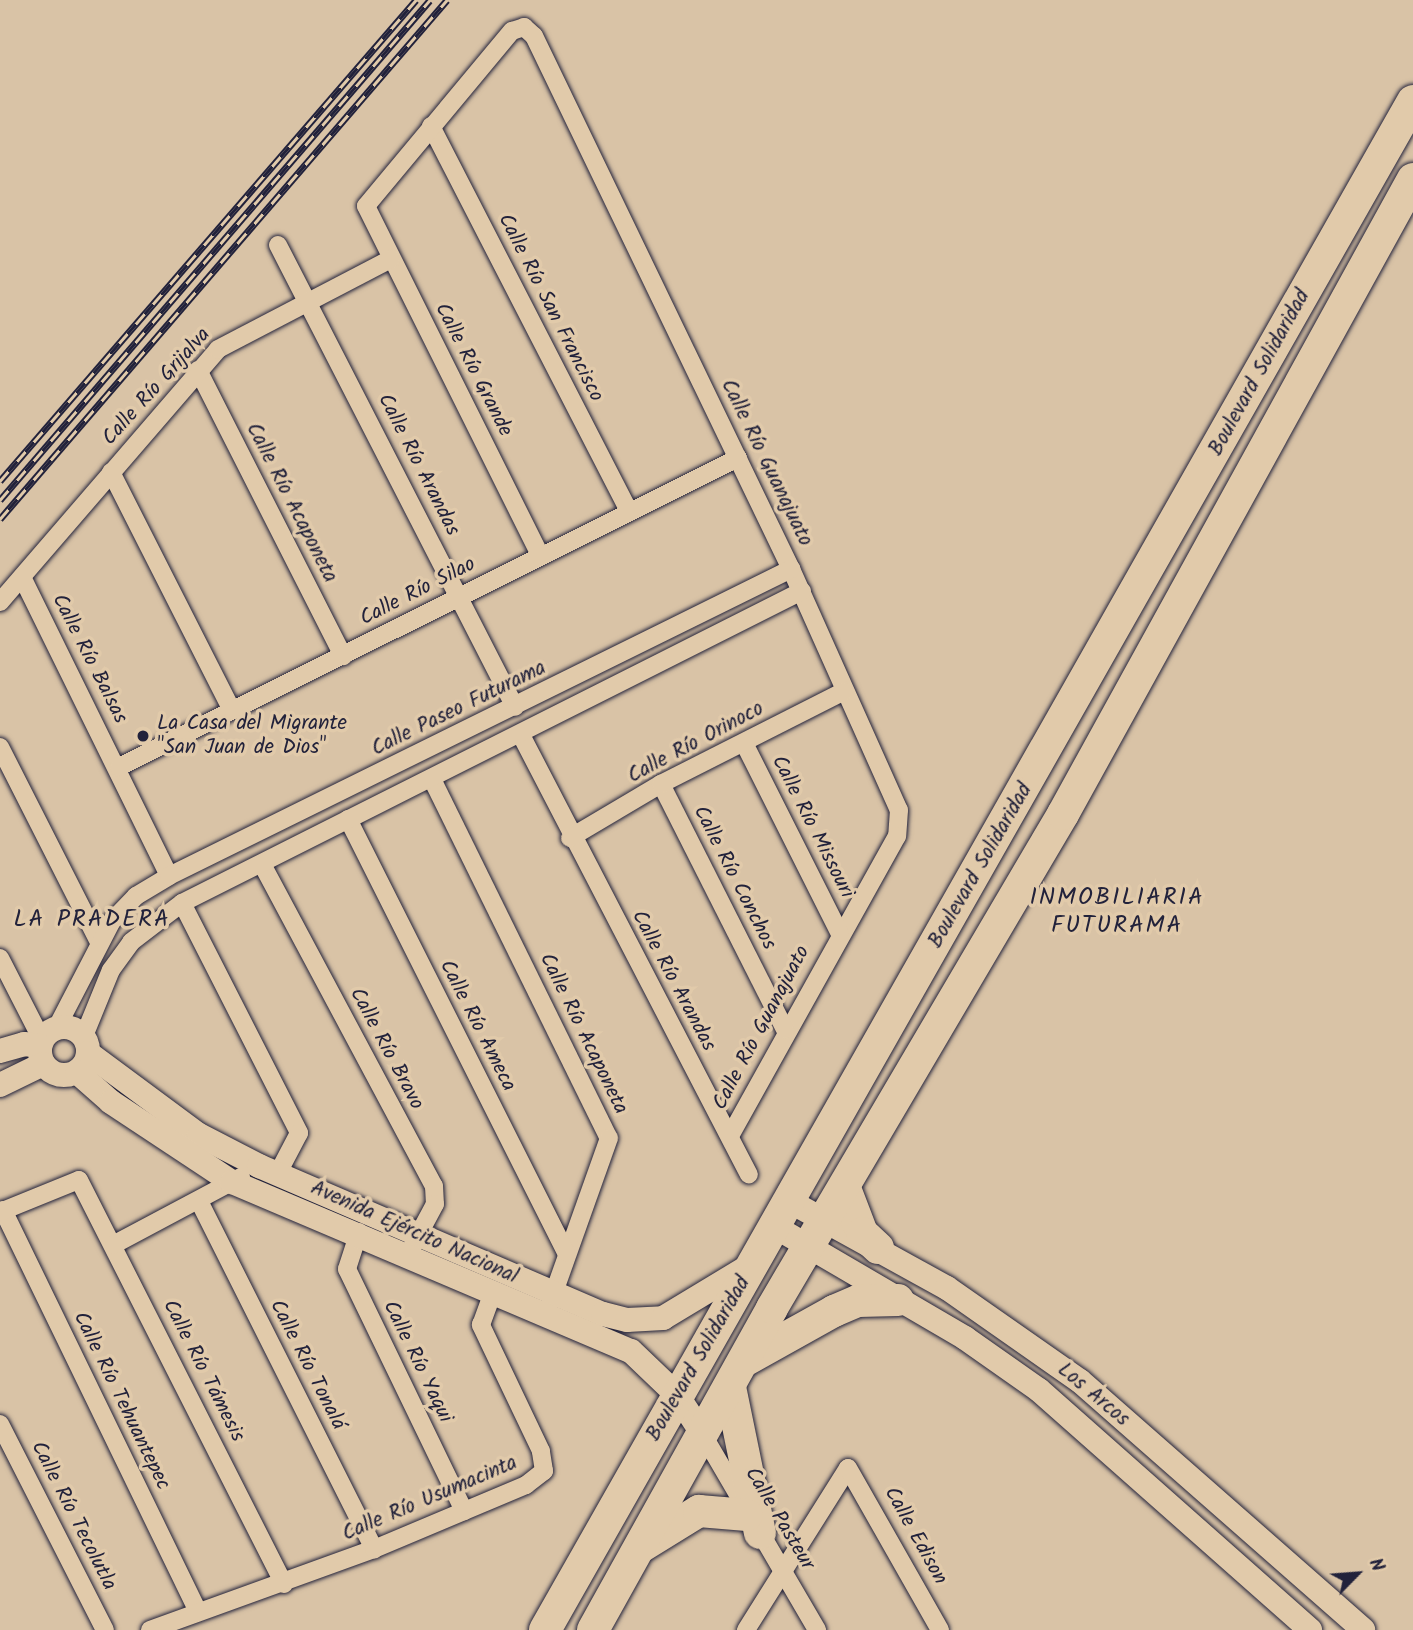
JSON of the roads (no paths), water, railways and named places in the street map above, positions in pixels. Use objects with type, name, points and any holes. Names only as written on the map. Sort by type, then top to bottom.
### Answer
[{"type":"highway","name":"Boulevard Solidaridad","points":[[545,1630],[677,1395],[784,1215],[1413,101]]},
{"type":"highway","name":"Boulevard Solidaridad","points":[[593,1630],[702,1433],[828,1222],[916,1065],[1063,814],[1413,179]]},
{"type":"highway","points":[[916,1065],[928,1023],[985,916],[984,899],[966,891]]},
{"type":"highway","points":[[846,1191],[862,1233],[878,1248]]},
{"type":"highway","points":[[633,1555],[657,1533],[699,1510],[753,1524],[736,1375],[834,1311],[859,1301],[898,1300]]},
{"type":"main road","points":[[0,1051],[24,1044],[45,1044],[83,1054],[62,1076],[45,1044]]},
{"type":"main road","points":[[0,1086],[45,1044]]},
{"type":"main road","name":"Avenida Ejército Nacional","points":[[83,1054],[199,1135],[413,1243],[549,1306],[631,1351],[677,1395],[702,1433]]},
{"type":"main road","name":"Avenida Ejército Nacional","points":[[83,1054],[111,1102],[232,1182],[359,1232],[413,1243],[492,1294],[626,1320],[663,1318],[755,1263]]},
{"type":"main road","name":"Los Arcos","points":[[784,1215],[828,1222],[878,1248],[947,1288],[1080,1381],[1363,1630]]},
{"type":"main road","name":"Los Arcos","points":[[784,1215],[812,1248],[965,1338],[1038,1390],[1310,1630]]},
{"type":"street","name":"Calle Río Guanajuato","points":[[366,206],[512,31],[530,30],[792,569],[900,824],[785,1030],[730,1136]]},
{"type":"street","name":"Calle Río San Francisco","points":[[431,125],[629,512]]},
{"type":"street","name":"Calle Río Grande","points":[[366,206],[540,555]]},
{"type":"street","name":"Calle Río Arandas","points":[[278,245],[515,707]]},
{"type":"street","name":"Calle Río Grijalva","points":[[0,602],[198,370],[231,340],[391,259]]},
{"type":"street","name":"Calle Río Acaponeta","points":[[198,370],[343,656]]},
{"type":"street","name":"Calle Río Silao","points":[[119,767],[738,458]]},
{"type":"street","points":[[111,472],[232,710]]},
{"type":"street","name":"Calle Paseo Futurama","points":[[45,1044],[98,940],[136,896],[169,876],[792,569]]},
{"type":"street","name":"Calle Río Balsas","points":[[22,577],[119,767],[169,876]]},
{"type":"street","points":[[83,1054],[125,951],[148,926],[182,902],[263,866],[348,819],[521,735],[802,591]]},
{"type":"street","name":"Calle Río Orinoco","points":[[570,838],[661,784],[844,691]]},
{"type":"street","points":[[536,696],[548,720]]},
{"type":"street","points":[[467,730],[479,754]]},
{"type":"street","name":"Calle Río Arandas","points":[[521,735],[570,838],[749,1174]]},
{"type":"street","name":"Calle Río Missouri","points":[[744,743],[839,932]]},
{"type":"street","points":[[0,747],[98,940]]},
{"type":"street","name":"Calle Río Acaponeta","points":[[432,779],[609,1138],[566,1252],[549,1306]]},
{"type":"street","name":"Calle Río Conchos","points":[[661,784],[785,1030]]},
{"type":"street","points":[[299,814],[309,839]]},
{"type":"street","name":"Calle Río Ameca","points":[[348,819],[566,1252]]},
{"type":"street","name":"Calle Río Bravo","points":[[263,866],[434,1185],[435,1204],[413,1243]]},
{"type":"street","points":[[113,1245],[232,1182],[269,1169],[299,1133],[182,902]]},
{"type":"street","points":[[0,958],[45,1044]]},
{"type":"street","name":"Calle Río Támesis","points":[[1,1211],[79,1180],[284,1584]]},
{"type":"street","name":"Calle Río Tonalá","points":[[199,1201],[374,1549]]},
{"type":"street","name":"Calle Río Tehuantepec","points":[[1,1211],[198,1611]]},
{"type":"street","name":"Calle Río Yaqui","points":[[359,1232],[347,1269],[464,1511]]},
{"type":"street","name":"Calle Río Usumacinta","points":[[150,1630],[198,1611],[284,1584],[374,1549],[526,1485],[544,1471],[541,1451],[481,1325],[492,1294]]},
{"type":"street","name":"Calle Río Tecolutla","points":[[0,1424],[105,1630]]},
{"type":"street","name":"Calle Pasteur","points":[[702,1433],[753,1524],[784,1568],[817,1630]]},
{"type":"street","name":"Calle Edison","points":[[784,1568],[848,1468],[940,1630]]},
{"type":"street","points":[[746,1630],[784,1568]]},
{"type":"railway","points":[[0,481],[416,0]]},
{"type":"railway","points":[[0,500],[430,0]]},
{"type":"railway","points":[[0,519],[447,0]]},
{"type":"place","name":"La Casa del Migrante \"San Juan de Dios\"","points":[[143,736]]},
{"type":"district","name":"INMOBILIARIA FUTURAMA","points":[[1117,912]]},
{"type":"district","name":"LA PRADERA","points":[[92,920]]}]
